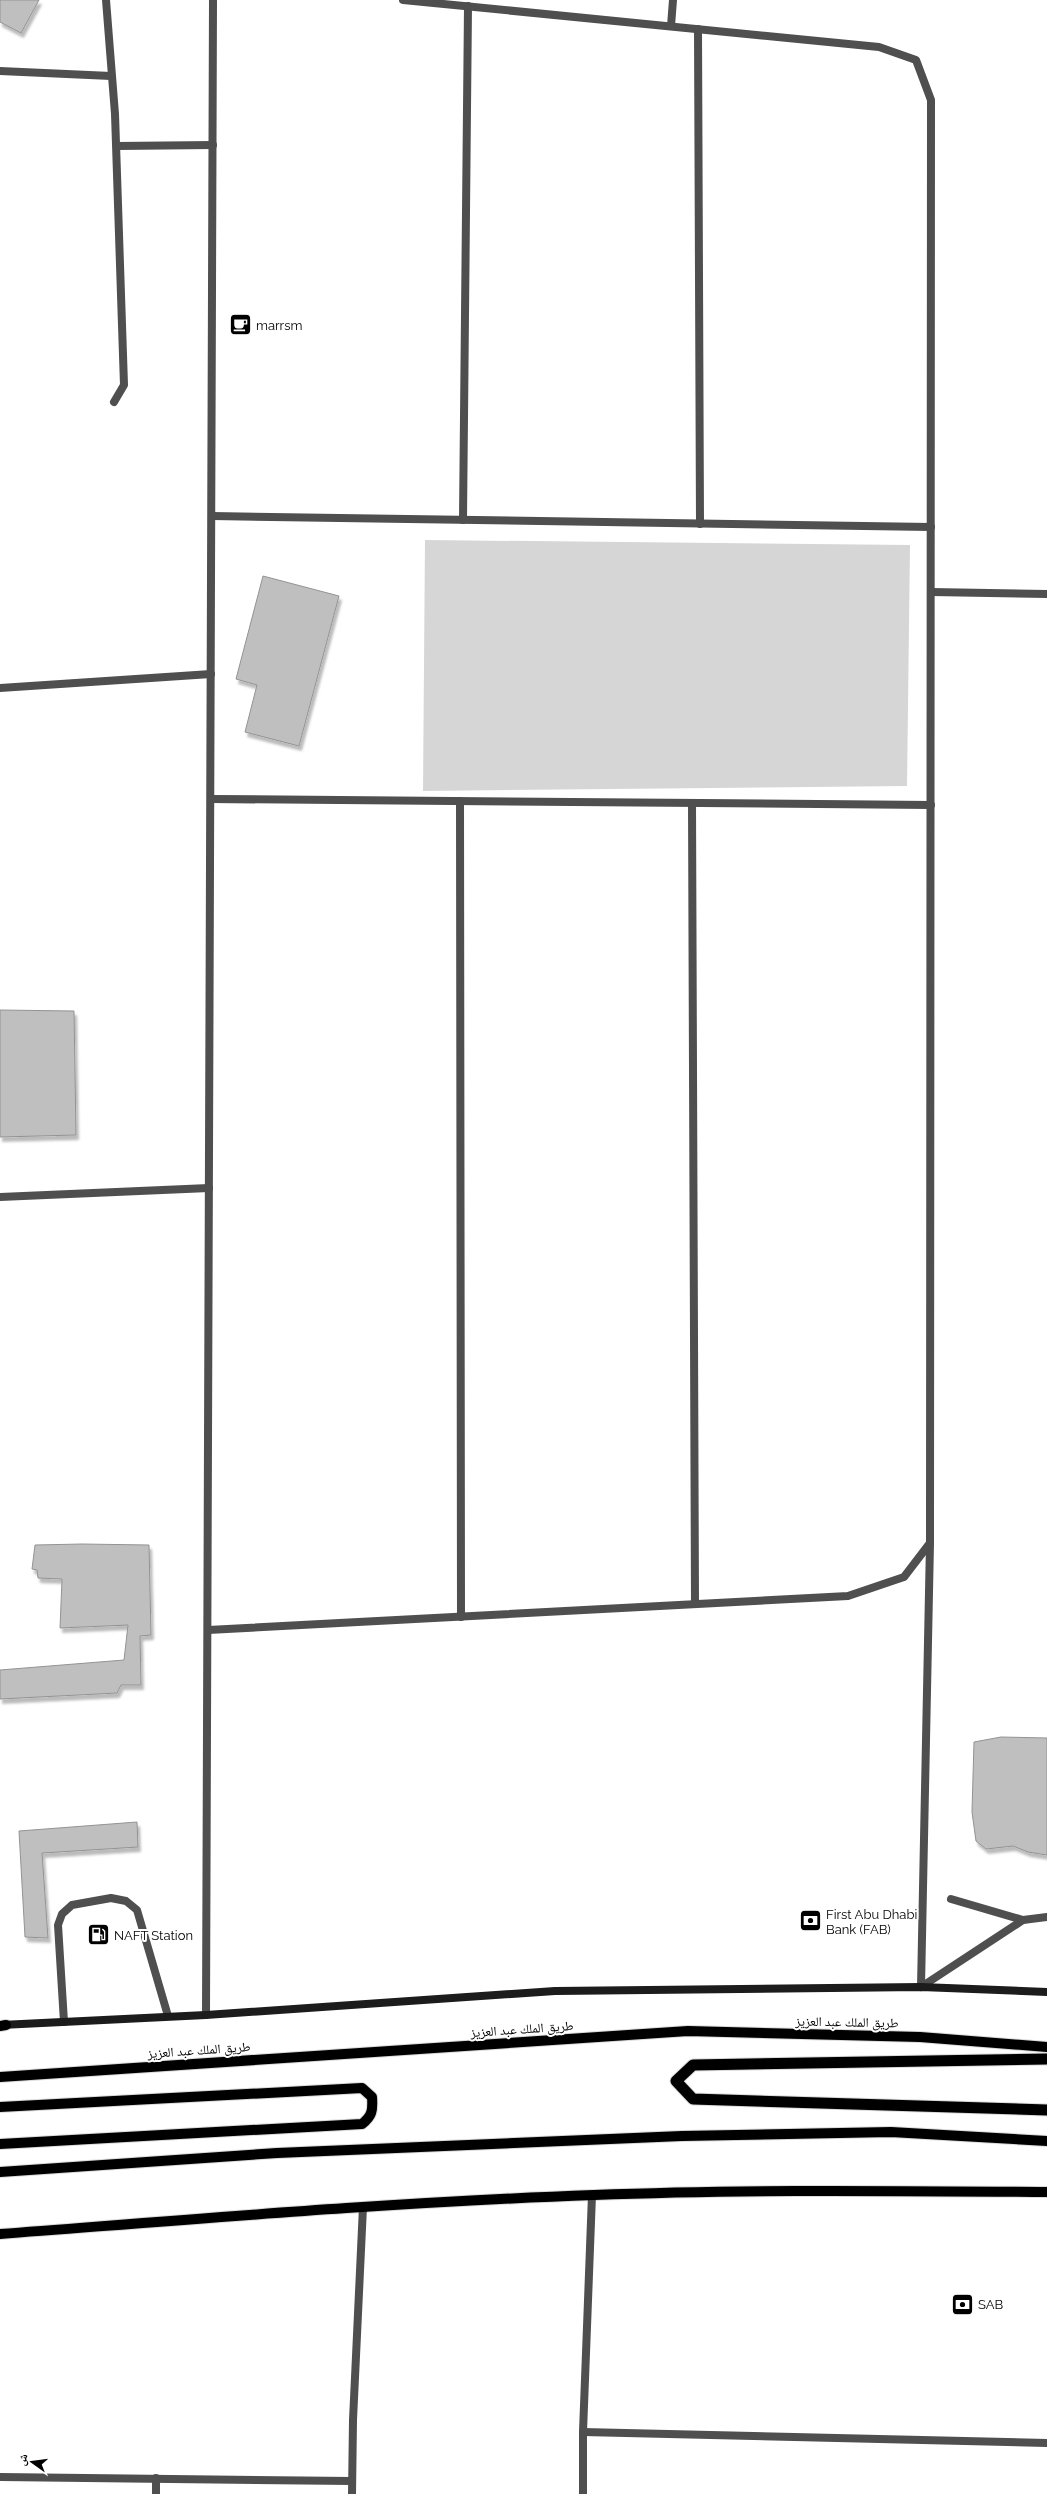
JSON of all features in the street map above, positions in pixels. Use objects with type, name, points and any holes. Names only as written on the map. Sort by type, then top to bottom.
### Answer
[{"type":"highway","points":[[1047,2059],[693,2065],[676,2081],[693,2099],[1047,2110]]},
{"type":"main road","points":[[2,2025],[168,2016],[206,2016],[555,1991],[921,1987],[1047,1992]]},
{"type":"main road","name":"طريق الملك عبد العزيز","points":[[0,2077],[688,2031],[920,2037],[1047,2047]]},
{"type":"main road","points":[[0,2107],[362,2088],[372,2097],[373,2110],[371,2117],[362,2124],[0,2144]]},
{"type":"main road","points":[[0,2172],[277,2153],[682,2136],[891,2132],[1047,2141]]},
{"type":"main road","points":[[0,2234],[363,2207],[592,2195],[720,2191],[1047,2192]]},
{"type":"street","points":[[106,0],[116,146],[124,385],[114,402]]},
{"type":"street","points":[[206,2016],[213,0]]},
{"type":"street","points":[[403,0],[879,47],[916,60],[931,100],[930,1543],[921,1987]]},
{"type":"street","points":[[671,26],[673,0]]},
{"type":"street","points":[[463,520],[468,6]]},
{"type":"street","points":[[698,29],[700,524]]},
{"type":"street","points":[[0,71],[111,76]]},
{"type":"street","points":[[116,146],[213,145]]},
{"type":"street","points":[[212,516],[931,527]]},
{"type":"street","points":[[931,592],[1047,594]]},
{"type":"street","points":[[0,688],[211,674]]},
{"type":"street","points":[[211,799],[931,805]]},
{"type":"street","points":[[460,801],[461,1617]]},
{"type":"street","points":[[692,803],[695,1604]]},
{"type":"street","points":[[0,1197],[210,1188]]},
{"type":"street","points":[[208,1630],[848,1596],[904,1577],[930,1543]]},
{"type":"street","points":[[64,2022],[58,1925],[62,1914],[72,1905],[111,1898],[126,1901],[137,1910],[168,2016]]},
{"type":"street","points":[[951,1898],[1023,1920],[1047,1917]]},
{"type":"street","points":[[921,1987],[1023,1920]]},
{"type":"street","points":[[583,2494],[583,2432],[592,2195]]},
{"type":"street","points":[[352,2494],[353,2420],[363,2207]]},
{"type":"street","points":[[583,2432],[1047,2443]]},
{"type":"street","points":[[0,2477],[352,2480]]},
{"type":"street","points":[[156,2478],[156,2494]]},
{"type":"shaded area","points":[[425,540],[910,545],[907,786],[423,791]]},
{"type":"building","points":[[0,0],[39,0],[21,33],[0,22]]},
{"type":"building","points":[[263,576],[339,596],[299,746],[245,732],[257,685],[236,679]]},
{"type":"building","points":[[0,1010],[74,1011],[76,1135],[0,1137]]},
{"type":"building","points":[[35,1545],[149,1545],[151,1635],[140,1636],[141,1685],[121,1685],[117,1693],[0,1699],[0,1670],[124,1660],[128,1625],[60,1628],[62,1579],[38,1578],[37,1570],[32,1569]]},
{"type":"building","points":[[1001,1737],[1047,1738],[1047,1855],[1028,1852],[1013,1846],[986,1849],[976,1841],[972,1812],[974,1742]]},
{"type":"building","points":[[137,1822],[138,1847],[42,1853],[48,1938],[25,1937],[19,1831]]},
{"type":"place","name":"marrsm","points":[[241,325]]},
{"type":"place","name":"First Abu Dhabi Bank (FAB)","points":[[811,1921]]},
{"type":"place","name":"NAFT Station","points":[[99,1935]]},
{"type":"place","name":"SAB","points":[[963,2304]]}]
